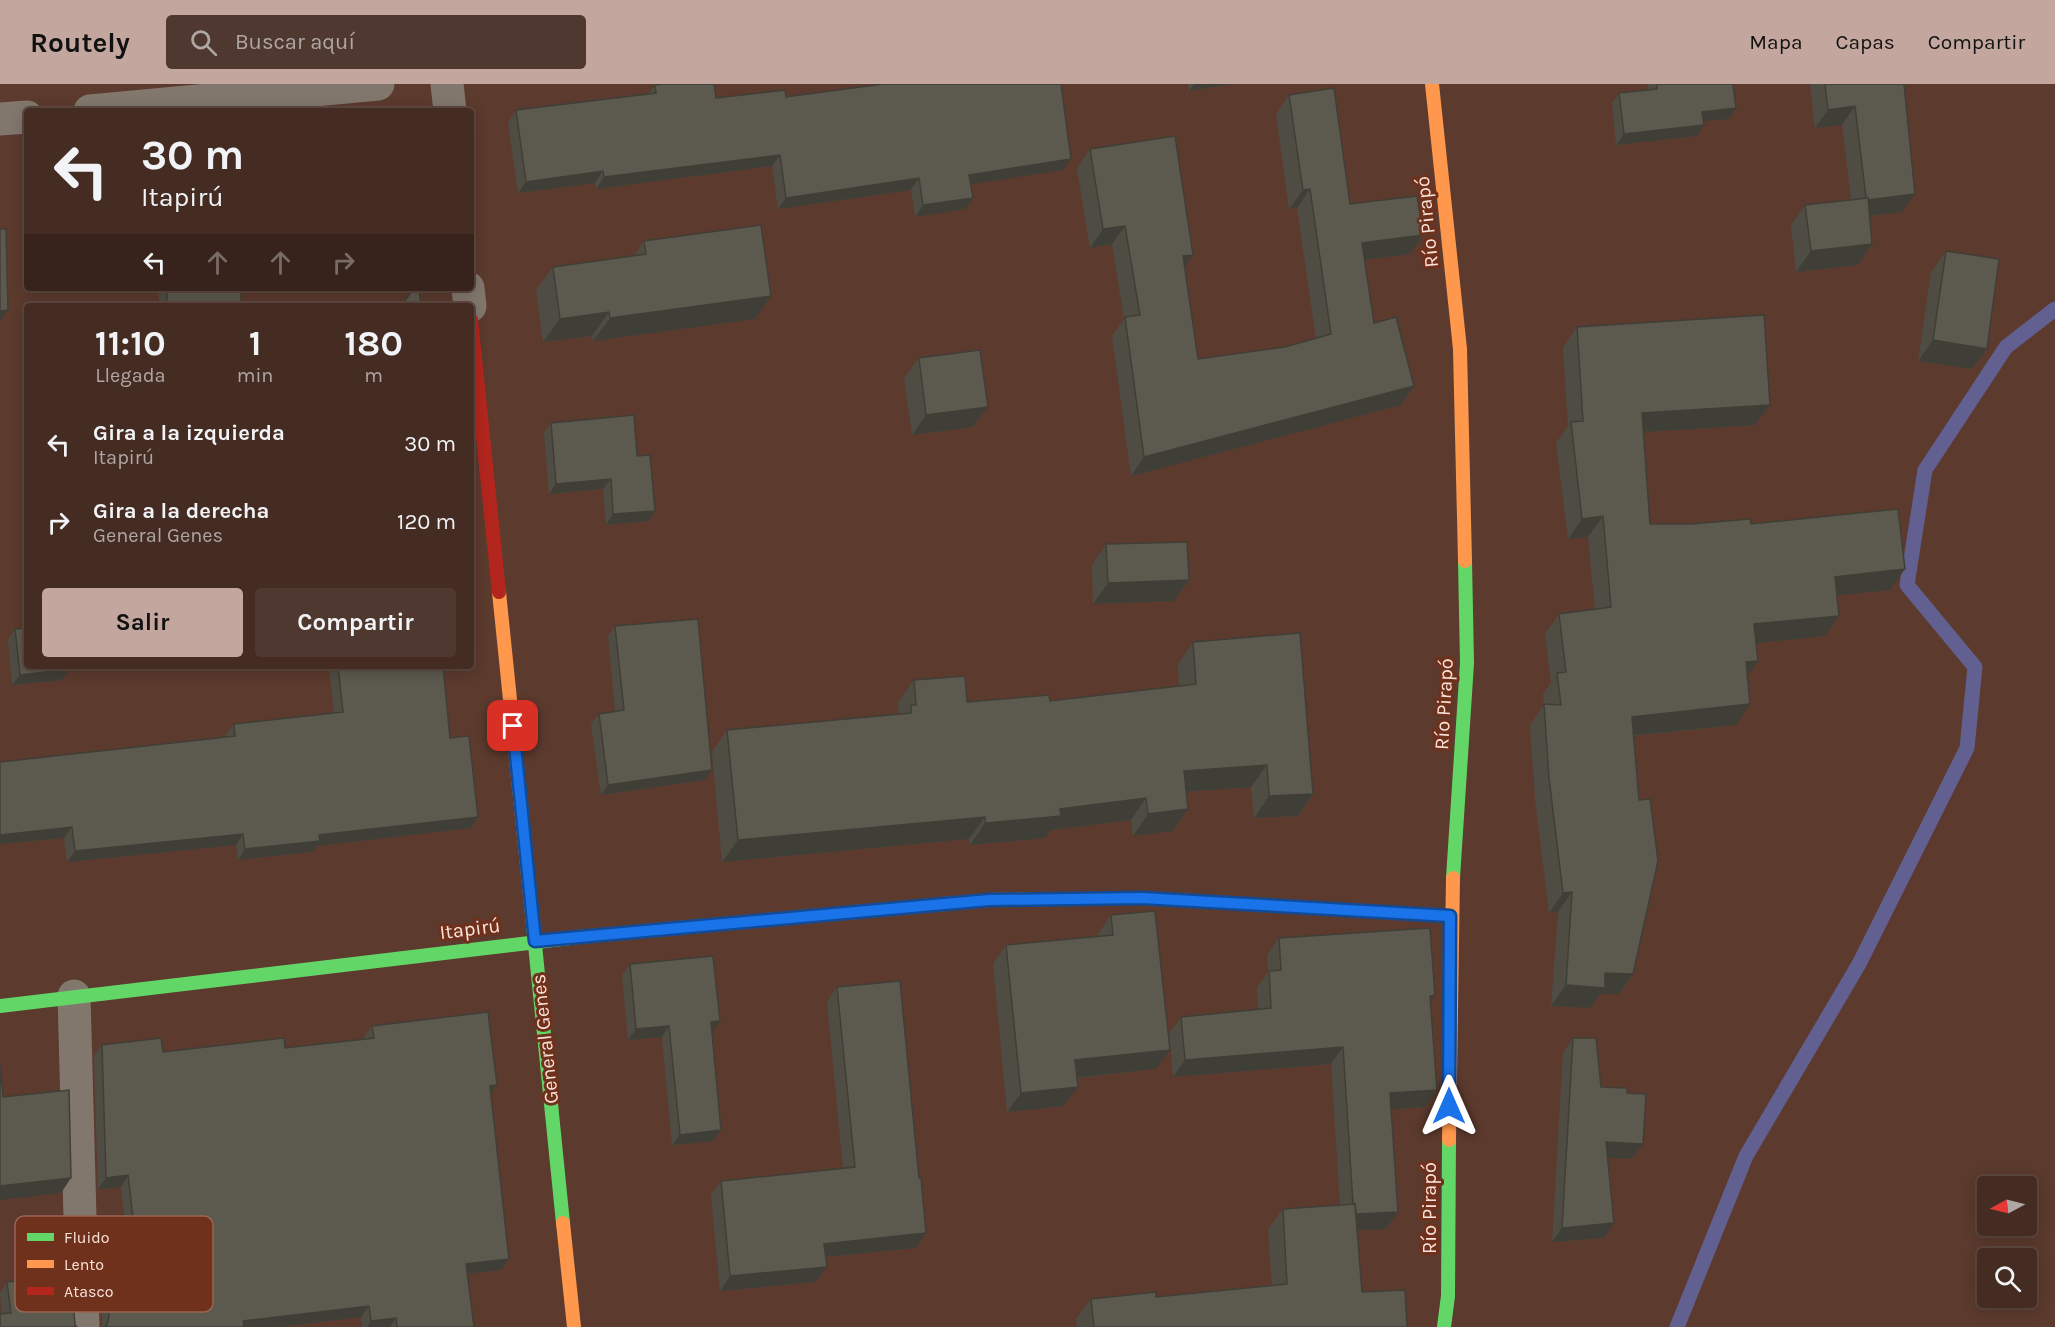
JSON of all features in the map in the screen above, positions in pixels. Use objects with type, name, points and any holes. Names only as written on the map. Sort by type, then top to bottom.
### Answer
[{"type":"street","points":[[122,108],[378,84]]},
{"type":"street","points":[[447,84],[450,108]]},
{"type":"street","name":"Río Pirapó","points":[[1432,84],[1460,349],[1467,652],[1450,916],[1448,1296],[1444,1327]]},
{"type":"street","points":[[0,119],[24,117]]},
{"type":"street","name":"General Genes","points":[[474,349],[574,1327]]},
{"type":"street","name":"Itapirú","points":[[0,1005],[535,941],[989,900],[1142,898],[1450,916]]},
{"type":"street","points":[[74,996],[80,1216]]},
{"type":"street","points":[[83,1312],[83,1327]]},
{"type":"building","points":[[714,84],[716,98],[785,90],[786,97],[883,84],[1061,84],[1071,159],[969,175],[973,198],[923,205],[919,178],[786,198],[780,155],[604,177],[603,171],[526,182],[516,110],[656,93],[655,85]]},
{"type":"building","points":[[1657,84],[1733,84],[1736,108],[1702,112],[1704,125],[1624,134],[1619,93],[1657,89]]},
{"type":"building","points":[[1825,84],[1904,84],[1915,194],[1868,200],[1866,198],[1855,106],[1828,110]]},
{"type":"building","points":[[1334,88],[1350,204],[1417,196],[1423,235],[1362,243],[1374,323],[1396,317],[1414,386],[1144,457],[1125,317],[1140,315],[1125,226],[1103,229],[1090,149],[1175,136],[1193,255],[1183,256],[1198,359],[1285,347],[1331,334],[1310,189],[1303,190],[1289,95]]},
{"type":"building","points":[[1868,198],[1872,244],[1811,251],[1805,205]]},
{"type":"building","points":[[761,225],[771,296],[610,318],[609,312],[560,319],[553,267],[646,254],[644,241]]},
{"type":"building","points":[[0,229],[6,229],[8,310],[0,311]]},
{"type":"building","points":[[1946,251],[1999,259],[1987,349],[1933,340]]},
{"type":"building","points":[[167,291],[241,291],[241,303],[167,303]]},
{"type":"building","points":[[412,291],[419,291],[421,303],[403,303]]},
{"type":"building","points":[[1764,315],[1770,405],[1642,413],[1650,524],[1691,524],[1750,519],[1751,524],[1898,509],[1905,569],[1835,577],[1839,616],[1754,624],[1758,661],[1746,662],[1750,704],[1632,717],[1639,800],[1650,799],[1658,861],[1633,974],[1605,973],[1605,988],[1566,985],[1572,892],[1563,893],[1549,778],[1544,704],[1561,705],[1557,673],[1566,672],[1559,614],[1611,607],[1603,516],[1582,519],[1571,422],[1583,421],[1577,327]]},
{"type":"building","points":[[980,350],[988,407],[926,415],[919,358]]},
{"type":"building","points":[[634,415],[637,456],[650,455],[655,511],[613,514],[611,479],[556,484],[551,423]]},
{"type":"building","points":[[1187,542],[1189,580],[1108,583],[1106,544]]},
{"type":"building","points":[[698,619],[712,770],[608,785],[599,714],[624,710],[615,626]]},
{"type":"building","points":[[24,628],[24,669],[70,669],[20,675],[15,629]]},
{"type":"building","points":[[1300,633],[1313,794],[1269,796],[1267,765],[1184,771],[1188,809],[1148,814],[1146,798],[1060,809],[1061,816],[985,823],[985,817],[738,840],[727,730],[911,713],[911,705],[916,705],[914,680],[965,676],[967,702],[1049,695],[1050,701],[1196,684],[1193,642]]},
{"type":"building","points":[[338,669],[443,669],[450,738],[469,736],[478,817],[319,835],[320,841],[245,849],[243,834],[75,851],[72,827],[0,835],[0,762],[235,736],[234,724],[343,712]]},
{"type":"building","points":[[1155,911],[1170,1050],[1075,1060],[1078,1087],[1021,1093],[1006,945],[1113,935],[1111,915]]},
{"type":"building","points":[[1430,928],[1435,995],[1430,996],[1437,1090],[1390,1093],[1398,1212],[1356,1214],[1355,1204],[1353,1204],[1343,1047],[1185,1060],[1181,1017],[1271,1008],[1269,971],[1281,970],[1279,938]]},
{"type":"building","points":[[713,956],[720,1021],[711,1022],[721,1130],[680,1135],[669,1026],[636,1029],[630,964]]},
{"type":"building","points":[[900,981],[926,1233],[824,1244],[827,1267],[730,1276],[721,1181],[855,1167],[837,987]]},
{"type":"building","points":[[488,1012],[497,1085],[490,1086],[509,1259],[466,1264],[474,1327],[397,1327],[396,1318],[371,1321],[369,1306],[243,1321],[244,1327],[105,1327],[109,1312],[213,1312],[213,1216],[133,1216],[128,1175],[106,1178],[102,1045],[161,1038],[163,1052],[284,1038],[285,1048],[374,1038],[372,1026]]},
{"type":"building","points":[[1573,1038],[1596,1038],[1601,1087],[1627,1088],[1627,1093],[1646,1094],[1643,1144],[1606,1142],[1614,1223],[1562,1228]]},
{"type":"building","points":[[0,1065],[3,1097],[69,1090],[71,1178],[0,1186]]},
{"type":"building","points":[[1355,1204],[1362,1292],[1405,1290],[1407,1327],[1094,1327],[1091,1299],[1156,1292],[1156,1297],[1287,1284],[1283,1209]]},
{"type":"building","points":[[15,1281],[15,1312],[74,1312],[77,1327],[0,1327],[0,1314],[11,1313],[7,1282]]},
{"type":"waterway","points":[[1677,1327],[1746,1156],[1859,964],[1967,748],[1975,667],[1907,585],[1925,470],[2006,347],[2055,309]]},
{"type":"traffic: fast","points":[[1453,878],[1467,663],[1465,561]]},
{"type":"traffic: fast","points":[[531,905],[563,1223]]},
{"type":"traffic: fast","points":[[0,1006],[579,937]]},
{"type":"traffic: fast","points":[[1444,1327],[1448,1296],[1449,1140]]},
{"type":"traffic: slow","points":[[1432,84],[1460,349],[1465,561]]},
{"type":"traffic: slow","points":[[499,592],[531,905]]},
{"type":"traffic: slow","points":[[1449,1140],[1453,878]]},
{"type":"traffic: slow","points":[[579,937],[989,900],[1059,899]]},
{"type":"traffic: slow","points":[[563,1223],[574,1327]]},
{"type":"traffic: jam","points":[[474,349],[499,592]]},
{"type":"traffic: jam","points":[[1059,899],[1142,898],[1450,916]]},
{"type":"route","points":[[513,726],[535,941],[989,900],[1142,898],[1450,916],[1449,1106]]}]
